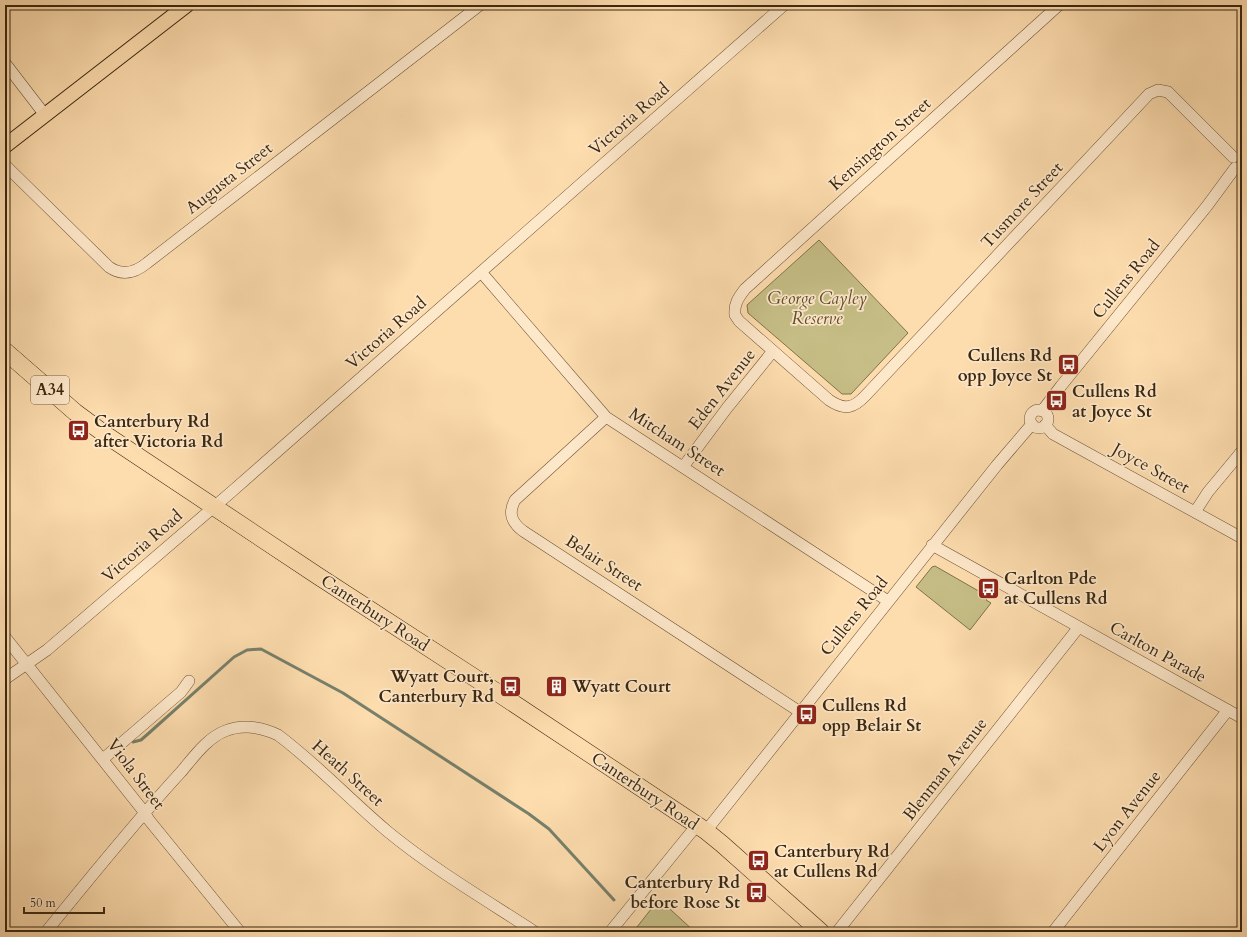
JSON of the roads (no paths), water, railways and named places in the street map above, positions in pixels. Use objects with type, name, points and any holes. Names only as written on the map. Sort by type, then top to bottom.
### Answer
[{"type":"highway","name":"Canterbury Road","points":[[5,351],[75,412],[106,435],[701,828],[722,844],[821,932]]},
{"type":"main road","points":[[5,146],[187,5]]},
{"type":"street","name":"Augusta Street","points":[[5,165],[109,267],[120,272],[134,272],[144,266],[480,5]]},
{"type":"street","name":"Victoria Road","points":[[5,679],[47,650],[214,506],[784,5]]},
{"type":"street","name":"Kensington Street","points":[[773,351],[743,325],[735,316],[735,303],[745,289],[1059,5]]},
{"type":"street","points":[[5,63],[45,115]]},
{"type":"street","name":"Tusmore Street","points":[[773,351],[836,405],[850,407],[861,401],[1149,94],[1158,90],[1168,92],[1238,162]]},
{"type":"street","name":"Cullens Road","points":[[1042,411],[1223,186],[1238,162]]},
{"type":"street","name":"Mitcham Street","points":[[481,272],[606,417],[888,601]]},
{"type":"street","name":"Eden Avenue","points":[[683,467],[727,408],[773,351]]},
{"type":"street","points":[[1036,411],[1042,411],[1047,416],[1045,425],[1038,428],[1032,424],[1030,421],[1031,415],[1036,411]]},
{"type":"street","name":"Belair Street","points":[[606,417],[515,500],[510,513],[516,526],[800,712]]},
{"type":"street","name":"Cullens Road","points":[[610,932],[800,712],[932,545],[1032,424]]},
{"type":"street","name":"Joyce Street","points":[[1045,425],[1054,434],[1242,538]]},
{"type":"street","points":[[1195,512],[1208,492],[1242,450]]},
{"type":"street","name":"Carlton Parade","points":[[932,545],[1242,718]]},
{"type":"street","name":"Blenman Avenue","points":[[838,932],[1079,627]]},
{"type":"street","name":"Viola Street","points":[[5,637],[240,932]]},
{"type":"street","points":[[103,759],[182,692],[189,681]]},
{"type":"street","name":"Lyon Avenue","points":[[1053,932],[1228,710]]},
{"type":"street","name":"Heath Street","points":[[46,932],[145,813],[190,762],[217,735],[225,731],[245,727],[269,730],[287,741],[408,847],[536,932]]},
{"type":"waterway","points":[[133,742],[141,740],[234,657],[247,650],[261,649],[343,693],[529,814],[549,829],[614,900]]},
{"type":"place","name":"Cullens Rd opp Joyce St","points":[[1068,365]]},
{"type":"place","name":"Cullens Rd at Joyce St","points":[[1057,401]]},
{"type":"place","name":"Canterbury Rd after Victoria Rd","points":[[79,431]]},
{"type":"place","name":"Carlton Pde at Cullens Rd","points":[[988,588]]},
{"type":"place","name":"Wyatt Court, Canterbury Rd","points":[[510,686]]},
{"type":"place","name":"Wyatt Court","points":[[557,686]]},
{"type":"place","name":"Cullens Rd opp Belair St","points":[[807,715]]},
{"type":"place","name":"Canterbury Rd at Cullens Rd","points":[[759,861]]},
{"type":"place","name":"Canterbury Rd before Rose St","points":[[756,892]]},
{"type":"park label","name":"George Cayley Reserve","points":[[817,308]]}]
